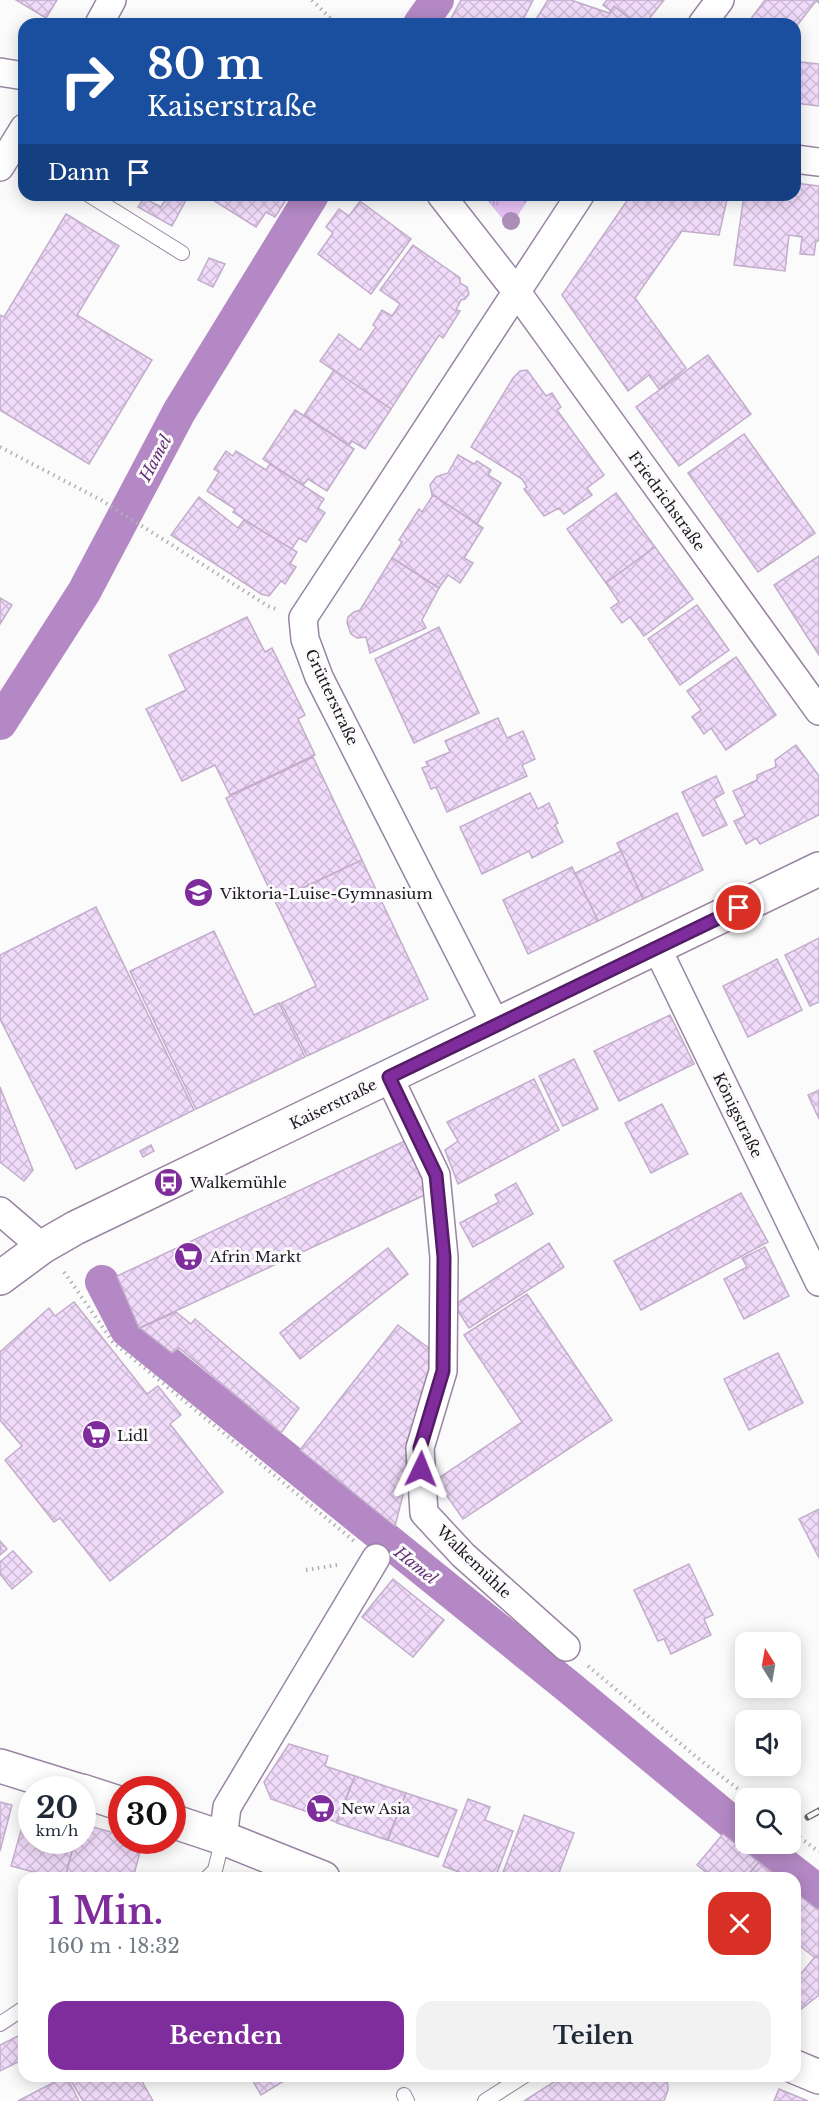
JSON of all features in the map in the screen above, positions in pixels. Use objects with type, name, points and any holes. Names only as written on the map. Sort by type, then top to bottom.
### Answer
[{"type":"main road","name":"Kaiserstraße","points":[[0,1278],[42,1247],[75,1228],[819,869]]},
{"type":"main road","points":[[0,1766],[32,1776]]},
{"type":"main road","points":[[186,1826],[223,1838],[302,1872]]},
{"type":"main road","points":[[801,2070],[819,2077]]},
{"type":"street","points":[[706,18],[720,0]]},
{"type":"street","points":[[0,72],[18,75]]},
{"type":"street","points":[[801,160],[819,162]]},
{"type":"street","name":"Friedrichstraße","points":[[446,201],[516,291],[819,711]]},
{"type":"street","points":[[303,618],[576,201]]},
{"type":"street","name":"Grütterstraße","points":[[303,618],[305,639],[320,677],[496,1025]]},
{"type":"street","name":"Königstraße","points":[[657,948],[819,1281]]},
{"type":"street","name":"Walkemühle","points":[[389,1077],[436,1175],[444,1257],[443,1371],[420,1448],[424,1512],[463,1556],[566,1647]]},
{"type":"street","points":[[0,1211],[42,1247]]},
{"type":"street","points":[[223,1838],[228,1807],[376,1558]]},
{"type":"lane","points":[[99,201],[182,253]]},
{"type":"lane","points":[[213,1872],[223,1838]]},
{"type":"lane","points":[[0,2024],[18,2012]]},
{"type":"lane","points":[[485,2101],[515,2082]]},
{"type":"path","points":[[312,0],[330,18]]},
{"type":"path","points":[[0,447],[101,500],[268,606],[303,618]]},
{"type":"path","points":[[42,1247],[58,1264],[113,1342],[376,1558]]},
{"type":"path","points":[[566,1647],[700,1760],[737,1788]]},
{"type":"path","points":[[801,1838],[819,1852]]},
{"type":"green space","points":[[488,201],[527,201],[510,228]]},
{"type":"building","points":[[16,0],[57,0],[46,18]]},
{"type":"building","points":[[461,0],[533,0],[524,18],[451,18]]},
{"type":"building","points":[[548,0],[571,0],[609,13],[614,6],[629,18],[537,18]]},
{"type":"building","points":[[607,0],[664,0],[650,18],[629,18],[614,6],[611,11],[603,5]]},
{"type":"building","points":[[765,0],[819,0],[819,3],[816,1],[801,20],[801,18],[752,18]]},
{"type":"building","points":[[801,62],[819,64],[819,106],[801,104]]},
{"type":"building","points":[[801,184],[819,186],[819,241],[816,241],[814,255],[800,254],[802,237],[789,235],[785,271],[734,265],[743,201],[801,201]]},
{"type":"building","points":[[142,201],[150,201],[161,207],[164,201],[185,201],[172,226],[138,207]]},
{"type":"building","points":[[215,201],[285,201],[275,217],[266,212],[256,227]]},
{"type":"building","points":[[360,201],[411,239],[371,294],[318,254],[333,233],[326,227],[339,209],[349,216]]},
{"type":"building","points":[[627,201],[727,201],[719,235],[682,231],[635,298],[686,368],[659,389],[649,375],[628,391],[562,295]]},
{"type":"building","points":[[66,214],[119,246],[77,315],[152,360],[89,464],[0,410],[0,315],[4,317]]},
{"type":"building","points":[[413,245],[460,278],[460,283],[467,287],[469,294],[461,300],[456,310],[460,311],[443,338],[439,335],[391,409],[320,361],[339,334],[360,350],[376,327],[373,325],[382,310],[392,316],[400,304],[380,290]]},
{"type":"building","points":[[209,258],[225,264],[213,287],[198,280]]},
{"type":"building","points":[[708,355],[751,414],[679,466],[636,407]]},
{"type":"building","points":[[334,370],[391,409],[365,449],[352,441],[349,445],[304,415]]},
{"type":"building","points":[[527,370],[546,396],[552,393],[561,407],[557,410],[604,475],[587,488],[592,495],[564,514],[559,508],[544,516],[524,489],[527,487],[522,479],[471,447],[513,378],[520,371]]},
{"type":"building","points":[[295,410],[354,449],[327,491],[308,479],[303,485],[263,459]]},
{"type":"building","points":[[744,434],[815,533],[758,572],[688,473]]},
{"type":"building","points":[[226,451],[233,456],[236,451],[266,470],[270,464],[324,499],[318,508],[325,513],[306,542],[299,538],[291,550],[233,512],[235,509],[207,491],[219,472],[214,469]]},
{"type":"building","points":[[458,455],[474,464],[477,461],[491,470],[488,475],[501,483],[477,524],[432,495],[430,485],[436,477],[448,473]]},
{"type":"building","points":[[616,493],[655,547],[606,583],[567,529]]},
{"type":"building","points":[[433,495],[483,528],[464,558],[473,563],[460,583],[448,575],[439,588],[392,558],[402,542],[399,540],[419,509],[422,512]]},
{"type":"building","points":[[199,497],[238,528],[244,520],[297,552],[290,564],[296,567],[285,584],[281,581],[269,596],[261,594],[171,535]]},
{"type":"building","points":[[655,547],[693,599],[644,636],[630,617],[622,623],[611,608],[619,602],[606,583]]},
{"type":"building","points":[[819,556],[819,655],[774,585]]},
{"type":"building","points":[[392,558],[439,588],[422,620],[426,628],[370,653],[366,637],[357,638],[351,634],[347,623],[348,617],[360,610]]},
{"type":"building","points":[[0,598],[12,605],[0,624]]},
{"type":"building","points":[[697,605],[729,650],[680,685],[648,639]]},
{"type":"building","points":[[247,617],[265,652],[272,648],[305,715],[298,719],[315,755],[230,795],[215,765],[182,781],[146,709],[186,690],[169,655]]},
{"type":"building","points":[[439,627],[479,713],[414,743],[375,659]]},
{"type":"building","points":[[736,657],[776,715],[726,750],[711,728],[704,734],[692,717],[701,710],[687,691]]},
{"type":"building","points":[[498,718],[507,738],[523,731],[535,759],[522,765],[527,776],[447,812],[436,787],[431,789],[422,768],[428,766],[426,762],[450,752],[445,741]]},
{"type":"building","points":[[796,745],[819,776],[819,815],[760,844],[756,838],[746,844],[734,821],[745,816],[733,791],[757,780],[757,775],[776,767],[775,760]]},
{"type":"building","points":[[313,757],[362,860],[275,901],[226,798]]},
{"type":"building","points":[[716,776],[724,793],[714,799],[727,825],[703,836],[682,792]]},
{"type":"building","points":[[530,793],[538,809],[549,803],[563,842],[532,858],[529,851],[482,874],[460,827]]},
{"type":"building","points":[[677,813],[703,870],[643,899],[617,843]]},
{"type":"building","points":[[621,851],[643,899],[598,921],[575,873]]},
{"type":"building","points":[[362,860],[428,999],[307,1056],[281,1003],[316,986],[275,901]]},
{"type":"building","points":[[572,867],[598,921],[528,954],[503,900]]},
{"type":"building","points":[[96,907],[194,1110],[76,1169],[0,1019],[0,955]]},
{"type":"building","points":[[214,931],[254,1015],[279,1003],[305,1057],[196,1109],[130,971]]},
{"type":"building","points":[[819,938],[819,1002],[810,1006],[785,955]]},
{"type":"building","points":[[777,959],[802,1010],[748,1037],[723,986]]},
{"type":"building","points":[[670,1015],[694,1064],[619,1101],[594,1051]]},
{"type":"building","points":[[574,1059],[598,1109],[563,1126],[539,1076]]},
{"type":"building","points":[[534,1079],[559,1130],[458,1184],[445,1150],[458,1141],[447,1122]]},
{"type":"building","points":[[0,1087],[33,1170],[24,1181],[0,1162]]},
{"type":"building","points":[[819,1090],[819,1119],[808,1095]]},
{"type":"building","points":[[662,1104],[688,1154],[651,1173],[625,1123]]},
{"type":"building","points":[[409,1139],[431,1192],[139,1328],[117,1276]]},
{"type":"building","points":[[151,1145],[154,1151],[143,1157],[140,1151]]},
{"type":"building","points":[[516,1183],[533,1214],[473,1247],[460,1223],[499,1202],[495,1195]]},
{"type":"building","points":[[741,1193],[768,1242],[641,1310],[614,1261]]},
{"type":"building","points":[[549,1243],[564,1267],[469,1328],[454,1305]]},
{"type":"building","points":[[765,1247],[789,1296],[744,1319],[724,1279],[747,1267],[742,1258]]},
{"type":"building","points":[[388,1248],[408,1274],[300,1359],[280,1333]]},
{"type":"building","points":[[527,1294],[612,1420],[463,1519],[436,1480],[522,1422],[464,1335]]},
{"type":"building","name":"Lidl","points":[[74,1302],[147,1394],[158,1386],[181,1415],[170,1424],[223,1492],[110,1581],[60,1518],[54,1522],[5,1460],[22,1446],[0,1420],[0,1352],[49,1308],[55,1316]]},
{"type":"building","points":[[176,1312],[191,1324],[195,1319],[299,1408],[281,1433],[179,1348],[172,1353],[140,1328]]},
{"type":"building","points":[[398,1325],[438,1355],[407,1441],[405,1487],[395,1526],[300,1450]]},
{"type":"building","points":[[778,1353],[803,1403],[749,1430],[724,1379]]},
{"type":"building","points":[[819,1509],[819,1558],[799,1519]]},
{"type":"building","points":[[0,1541],[7,1549],[0,1555]]},
{"type":"building","points":[[13,1551],[32,1572],[12,1589],[0,1574],[0,1562]]},
{"type":"building","points":[[689,1564],[713,1615],[704,1619],[711,1635],[671,1654],[664,1639],[658,1641],[634,1590]]},
{"type":"building","points":[[393,1579],[444,1620],[413,1657],[362,1617]]},
{"type":"building","points":[[289,1744],[328,1756],[325,1766],[355,1776],[336,1822],[271,1799],[264,1782]]},
{"type":"building","points":[[355,1776],[406,1793],[387,1840],[337,1823]]},
{"type":"building","points":[[406,1793],[457,1810],[438,1857],[388,1840]]},
{"type":"building","points":[[468,1799],[490,1807],[485,1820],[513,1831],[497,1872],[459,1872],[443,1866]]},
{"type":"building","points":[[0,1802],[12,1805],[0,1851]]},
{"type":"building","points":[[524,1815],[574,1833],[559,1872],[503,1872]]},
{"type":"building","points":[[96,1828],[108,1831],[108,1854],[139,1854],[135,1872],[67,1872],[71,1854],[96,1854]]},
{"type":"building","points":[[723,1834],[735,1843],[735,1854],[749,1854],[759,1862],[750,1872],[706,1872],[697,1865]]},
{"type":"building","points":[[18,1841],[18,1854],[71,1854],[67,1872],[34,1872],[11,1866]]},
{"type":"building","points":[[759,1862],[772,1872],[751,1872]]},
{"type":"building","points":[[801,1897],[819,1911],[819,1956],[814,1957],[801,1947]]},
{"type":"building","points":[[819,1957],[819,1995],[801,2009],[801,1974],[814,1958]]},
{"type":"building","points":[[18,2036],[18,2062],[0,2071],[0,2045]]},
{"type":"building","points":[[54,2082],[69,2082],[79,2101],[18,2101]]},
{"type":"building","points":[[72,2082],[142,2082],[153,2101],[83,2101]]},
{"type":"building","points":[[253,2082],[282,2082],[261,2095]]},
{"type":"building","points":[[554,2082],[667,2082],[668,2090],[664,2101],[524,2101]]},
{"type":"building","points":[[779,2089],[808,2101],[774,2101]]},
{"type":"waterway","name":"Hamel","points":[[424,18],[437,0]]},
{"type":"waterway","name":"Hamel","points":[[0,723],[84,592],[179,412],[308,201]]},
{"type":"waterway","name":"Hamel","points":[[102,1282],[127,1330],[570,1688],[735,1825]]},
{"type":"waterway","name":"Hamel","points":[[770,1854],[793,1872]]},
{"type":"waterway","name":"Hamel","points":[[801,1878],[819,1892]]},
{"type":"railway","points":[[808,1817],[819,1811]]},
{"type":"place","name":"Viktoria-Luise-Gymnasium","points":[[199,893]]},
{"type":"place","name":"Walkemühle","points":[[169,1182]]},
{"type":"place","name":"Afrin Markt","points":[[189,1256]]},
{"type":"place","name":"Lidl","points":[[96,1435]]},
{"type":"place","name":"New Asia","points":[[320,1808]]},
{"type":"route","points":[[421,1469],[420,1448],[443,1371],[444,1257],[436,1175],[389,1077],[739,908]]}]
